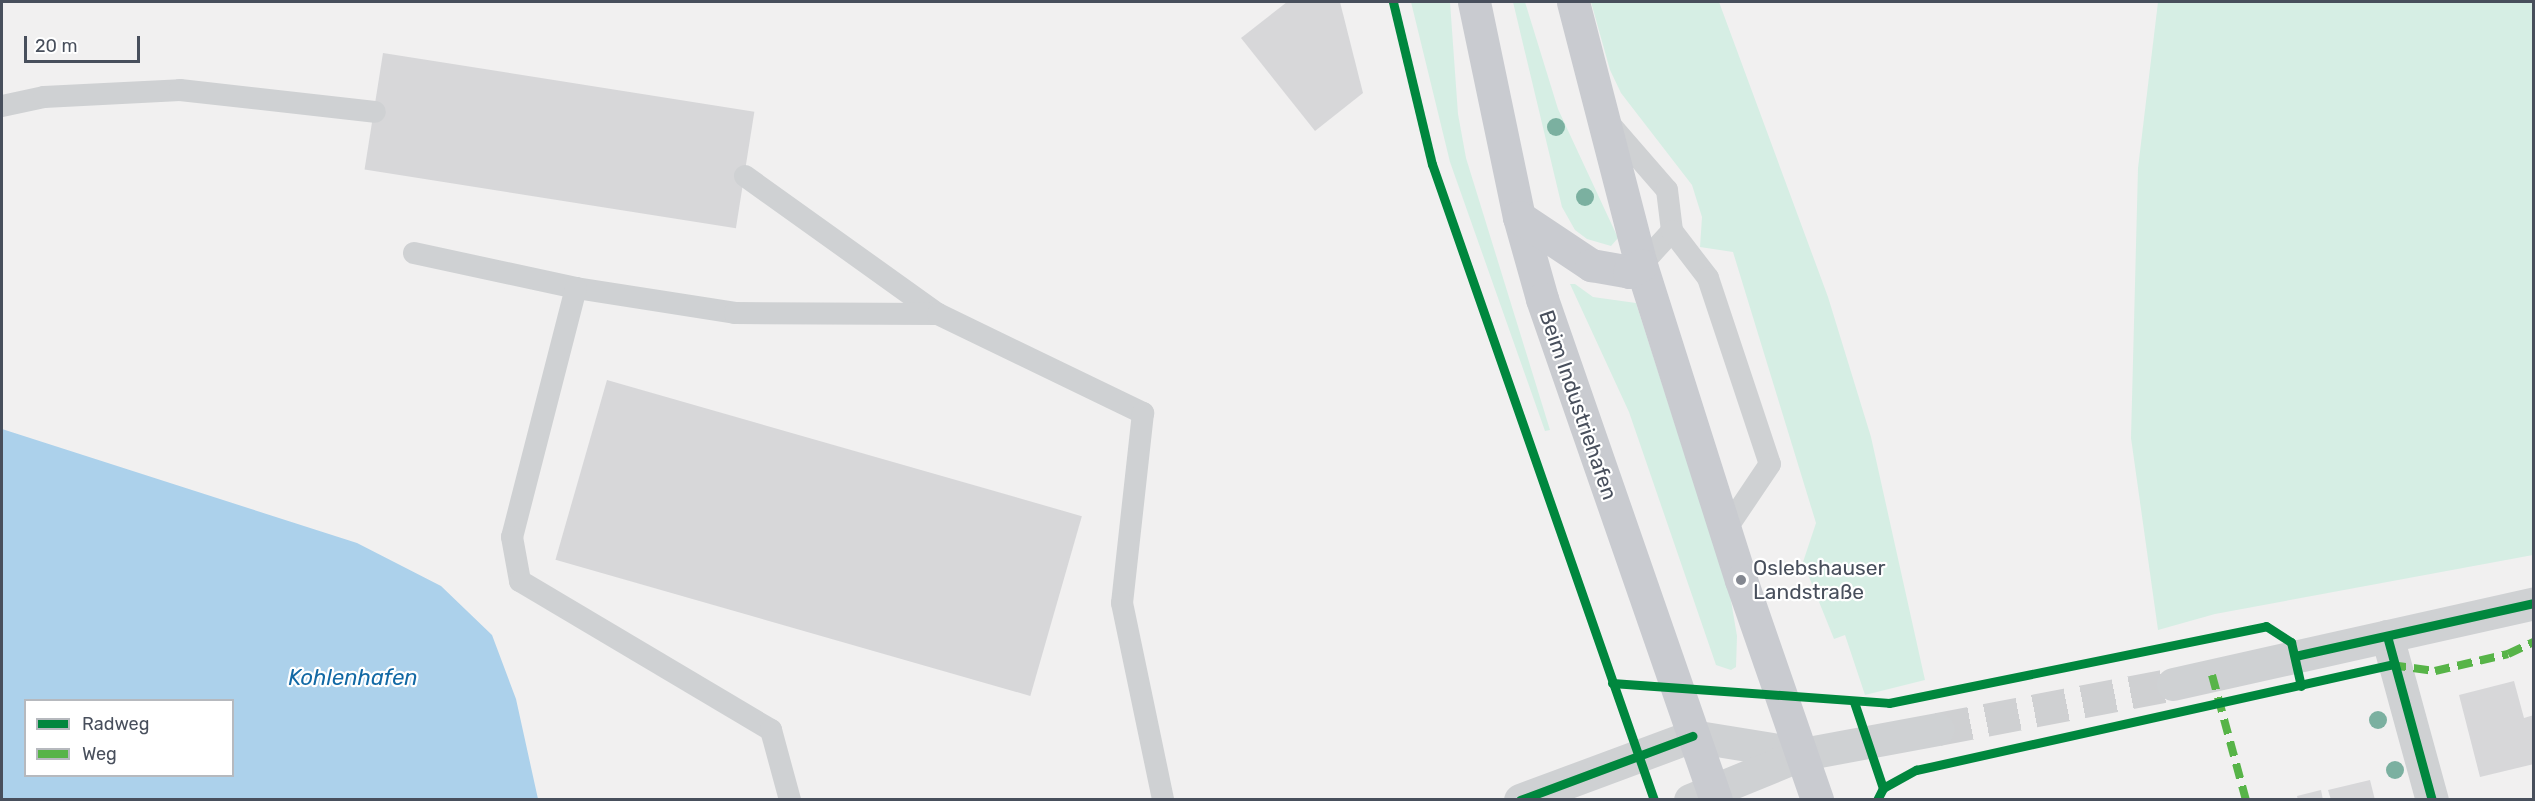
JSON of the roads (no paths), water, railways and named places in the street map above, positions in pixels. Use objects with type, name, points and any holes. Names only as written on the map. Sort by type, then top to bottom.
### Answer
[{"type":"main road","name":"Beim Industriehafen","points":[[1474,2],[1519,217],[1542,299],[1692,736],[1706,797]]},
{"type":"main road","points":[[1573,2],[1641,265],[1725,531],[1817,800]]},
{"type":"main road","points":[[1519,217],[1591,265],[1629,272],[1641,265]]},
{"type":"street","points":[[2173,684],[2534,603]]},
{"type":"street","points":[[2386,636],[2432,800]]},
{"type":"street","points":[[1706,797],[1803,754],[1938,729]]},
{"type":"street","points":[[1520,800],[1692,736],[1803,754]]},
{"type":"lane","points":[[2,106],[44,97],[180,90],[375,112]]},
{"type":"lane","points":[[1603,117],[1667,190],[1672,231],[1708,278],[1770,464],[1725,531]]},
{"type":"lane","points":[[745,176],[938,314],[1143,413],[1122,603],[1163,800]]},
{"type":"lane","points":[[1641,265],[1672,231]]},
{"type":"lane","points":[[414,253],[576,288],[735,313],[938,314]]},
{"type":"lane","points":[[576,288],[512,537],[520,581],[771,730],[789,800]]},
{"type":"water","name":"Kohlenhafen","points":[[2,429],[357,543],[441,586],[492,635],[516,699],[538,799],[2,799]]},
{"type":"tunnel","points":[[1938,729],[2173,684]]},
{"type":"place","name":"Oslebshauser Landstraße","points":[[1741,580]]}]
